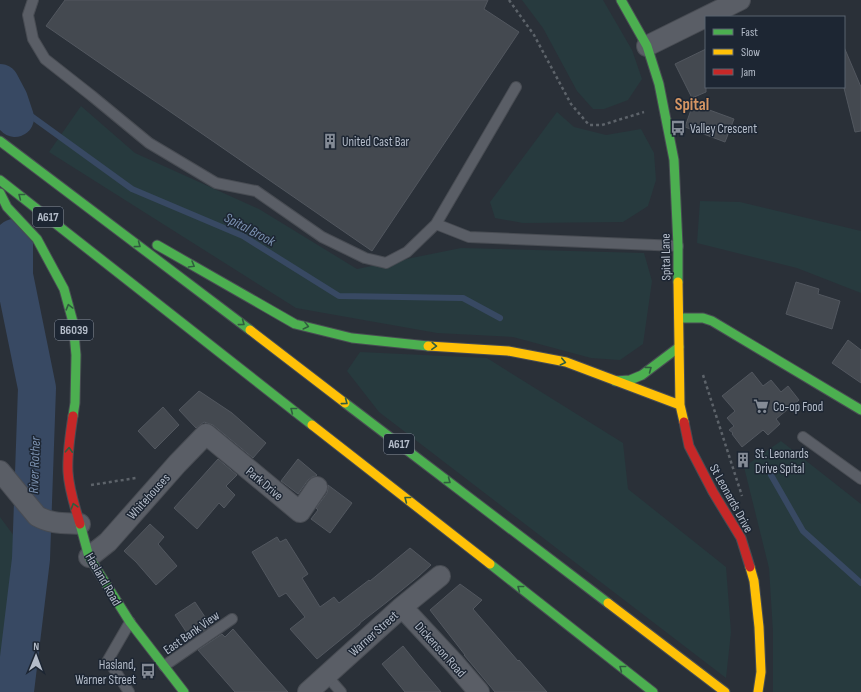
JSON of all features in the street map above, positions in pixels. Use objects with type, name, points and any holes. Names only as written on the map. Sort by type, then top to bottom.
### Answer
[{"type":"main road","name":"Spital Lane","points":[[621,0],[647,46],[663,104],[674,160],[680,318]]},
{"type":"main road","name":"A617","points":[[0,141],[725,692]]},
{"type":"main road","name":"A617","points":[[0,180],[653,692]]},
{"type":"main road","name":"B6039","points":[[0,193],[7,207],[37,239],[64,289],[73,322],[76,355],[75,403],[69,440],[68,472],[72,499],[80,524]]},
{"type":"main road","points":[[73,196],[135,232]]},
{"type":"main road","points":[[149,240],[295,324],[352,338],[425,346],[508,351],[566,362],[680,405]]},
{"type":"main road","points":[[680,318],[703,318],[712,321],[861,410]]},
{"type":"main road","name":"St Leonards Drive","points":[[680,318],[680,405],[689,446],[713,492],[741,538],[754,581],[759,627],[761,672],[758,692]]},
{"type":"main road","points":[[615,381],[630,380],[642,375],[679,347]]},
{"type":"main road","name":"Hasland Road","points":[[80,524],[90,557],[130,622],[184,692]]},
{"type":"street","points":[[708,16],[740,0]]},
{"type":"street","points":[[647,46],[705,17]]},
{"type":"street","name":"Whitehouses","points":[[90,557],[108,542],[166,476],[206,434]]},
{"type":"street","name":"Park Drive","points":[[206,434],[300,512],[317,487]]},
{"type":"street","points":[[5,477],[37,516],[43,520],[50,522],[80,524]]},
{"type":"street","name":"Warner Street","points":[[308,692],[402,607],[440,576]]},
{"type":"street","name":"Dickenson Road","points":[[402,607],[479,692]]},
{"type":"lane","points":[[33,0],[28,15],[33,39],[45,59],[149,143],[216,182],[256,191],[322,237],[365,258],[386,263],[406,252],[436,224],[516,87]]},
{"type":"lane","points":[[436,224],[469,237],[678,246]]},
{"type":"lane","points":[[803,438],[861,479]]},
{"type":"lane","name":"East Bank View","points":[[164,666],[232,619]]},
{"type":"lane","points":[[129,692],[108,660],[130,622]]},
{"type":"lane","points":[[327,676],[341,692]]},
{"type":"path","points":[[509,0],[534,35],[571,104],[589,124],[602,125],[639,114],[663,104]]},
{"type":"path","points":[[702,374],[743,498]]},
{"type":"path","points":[[70,488],[145,477],[166,476]]},
{"type":"green space","points":[[522,0],[603,0],[632,50],[642,79],[628,100],[604,109],[593,109],[577,91],[543,28]]},
{"type":"green space","points":[[81,106],[135,153],[259,209],[357,269],[461,248],[644,253],[652,281],[643,344],[620,360],[591,358],[513,337],[437,333],[296,308],[49,152]]},
{"type":"green space","points":[[557,112],[574,127],[606,135],[641,129],[654,153],[656,180],[648,206],[623,222],[523,223],[495,218],[490,202]]},
{"type":"green space","points":[[700,201],[740,202],[861,231],[861,293],[797,268],[697,243]]},
{"type":"green space","points":[[360,352],[487,358],[623,443],[628,489],[726,567],[731,632],[726,678],[379,412],[347,371]]},
{"type":"green space","points":[[781,441],[861,504],[861,692],[773,692],[773,632],[769,568],[744,467]]},
{"type":"green space","points":[[0,517],[31,559],[16,692],[0,692]]},
{"type":"building","name":"United Cast Bar","points":[[65,0],[488,0],[484,9],[519,32],[372,251],[46,26]]},
{"type":"building","points":[[705,49],[706,92],[692,98],[675,64]]},
{"type":"building","points":[[845,49],[861,87],[861,131],[855,132],[844,88]]},
{"type":"building","points":[[693,104],[734,119],[725,142],[685,127]]},
{"type":"building","points":[[796,282],[819,289],[818,294],[840,301],[832,329],[786,314]]},
{"type":"building","points":[[848,340],[861,350],[861,383],[832,363]]},
{"type":"building","name":"Co-op Food","points":[[752,372],[763,386],[771,380],[781,392],[788,386],[799,400],[776,419],[780,424],[768,435],[763,430],[742,447],[732,434],[733,433],[729,430],[734,426],[727,418],[735,411],[722,396]]},
{"type":"building","points":[[199,391],[232,413],[266,443],[253,458],[213,425],[204,422],[196,428],[179,410]]},
{"type":"building","points":[[163,407],[179,425],[155,449],[138,431]]},
{"type":"building","points":[[218,459],[237,475],[226,486],[235,495],[224,508],[219,503],[197,529],[174,508]]},
{"type":"building","points":[[298,459],[317,475],[308,480],[298,494],[281,481]]},
{"type":"building","points":[[328,485],[352,503],[330,533],[311,519],[318,510],[316,508],[327,493]]},
{"type":"building","points":[[150,524],[164,537],[158,544],[177,566],[156,585],[124,551]]},
{"type":"building","points":[[277,537],[280,542],[286,539],[308,574],[302,578],[320,607],[334,597],[339,603],[369,580],[370,581],[410,548],[431,565],[317,659],[290,629],[305,617],[286,593],[279,597],[252,552]]},
{"type":"building","points":[[460,584],[482,600],[473,609],[547,692],[495,692],[464,655],[430,610]]},
{"type":"building","points":[[195,602],[211,626],[191,639],[175,615]]},
{"type":"building","points":[[233,629],[288,692],[235,692],[198,650],[222,634],[225,637]]},
{"type":"building","points":[[403,646],[441,692],[405,692],[382,664]]},
{"type":"waterway","name":"Spital Brook","points":[[0,83],[9,100],[15,118]]},
{"type":"waterway","name":"Spital Brook","points":[[9,100],[132,189],[243,236],[339,296],[463,298],[500,318]]},
{"type":"waterway","name":"River Rother","points":[[14,238],[14,275],[37,388],[31,559],[14,692]]},
{"type":"waterway","name":"Spital Brook","points":[[771,475],[803,531],[861,583]]},
{"type":"traffic: fast","points":[[621,0],[647,46],[659,84],[674,160],[678,282]]},
{"type":"traffic: fast","points":[[0,141],[250,330]]},
{"type":"traffic: fast","points":[[0,180],[312,425]]},
{"type":"traffic: fast","points":[[0,193],[7,207],[37,239],[64,289],[73,322],[76,355],[75,403],[73,416]]},
{"type":"traffic: fast","points":[[157,245],[295,324],[352,338],[428,346]]},
{"type":"traffic: fast","points":[[679,318],[703,318],[712,321],[861,410]]},
{"type":"traffic: fast","points":[[615,381],[630,380],[642,375],[679,347]]},
{"type":"traffic: fast","points":[[345,403],[608,603]]},
{"type":"traffic: fast","points":[[80,524],[89,557],[130,622],[184,692]]},
{"type":"traffic: fast","points":[[490,564],[653,692]]},
{"type":"traffic: slow","points":[[678,282],[680,405],[684,422]]},
{"type":"traffic: slow","points":[[250,330],[345,403]]},
{"type":"traffic: slow","points":[[428,346],[508,351],[566,362],[680,405]]},
{"type":"traffic: slow","points":[[312,425],[490,564]]},
{"type":"traffic: slow","points":[[750,567],[754,581],[759,627],[761,672],[758,692]]},
{"type":"traffic: slow","points":[[608,603],[725,692]]},
{"type":"traffic: jam","points":[[73,416],[68,451],[68,472],[71,492],[80,524]]},
{"type":"traffic: jam","points":[[684,422],[689,446],[713,492],[741,538],[750,567]]},
{"type":"place","name":"Valley Crescent","points":[[678,128]]},
{"type":"place","name":"United Cast Bar","points":[[330,141]]},
{"type":"place","name":"Co-op Food","points":[[761,406]]},
{"type":"place","name":"St. Leonards Drive Spital","points":[[743,460]]},
{"type":"place","name":"Hasland, Warner Street","points":[[148,671]]},
{"type":"district","name":"Spital","points":[[692,104]]}]
